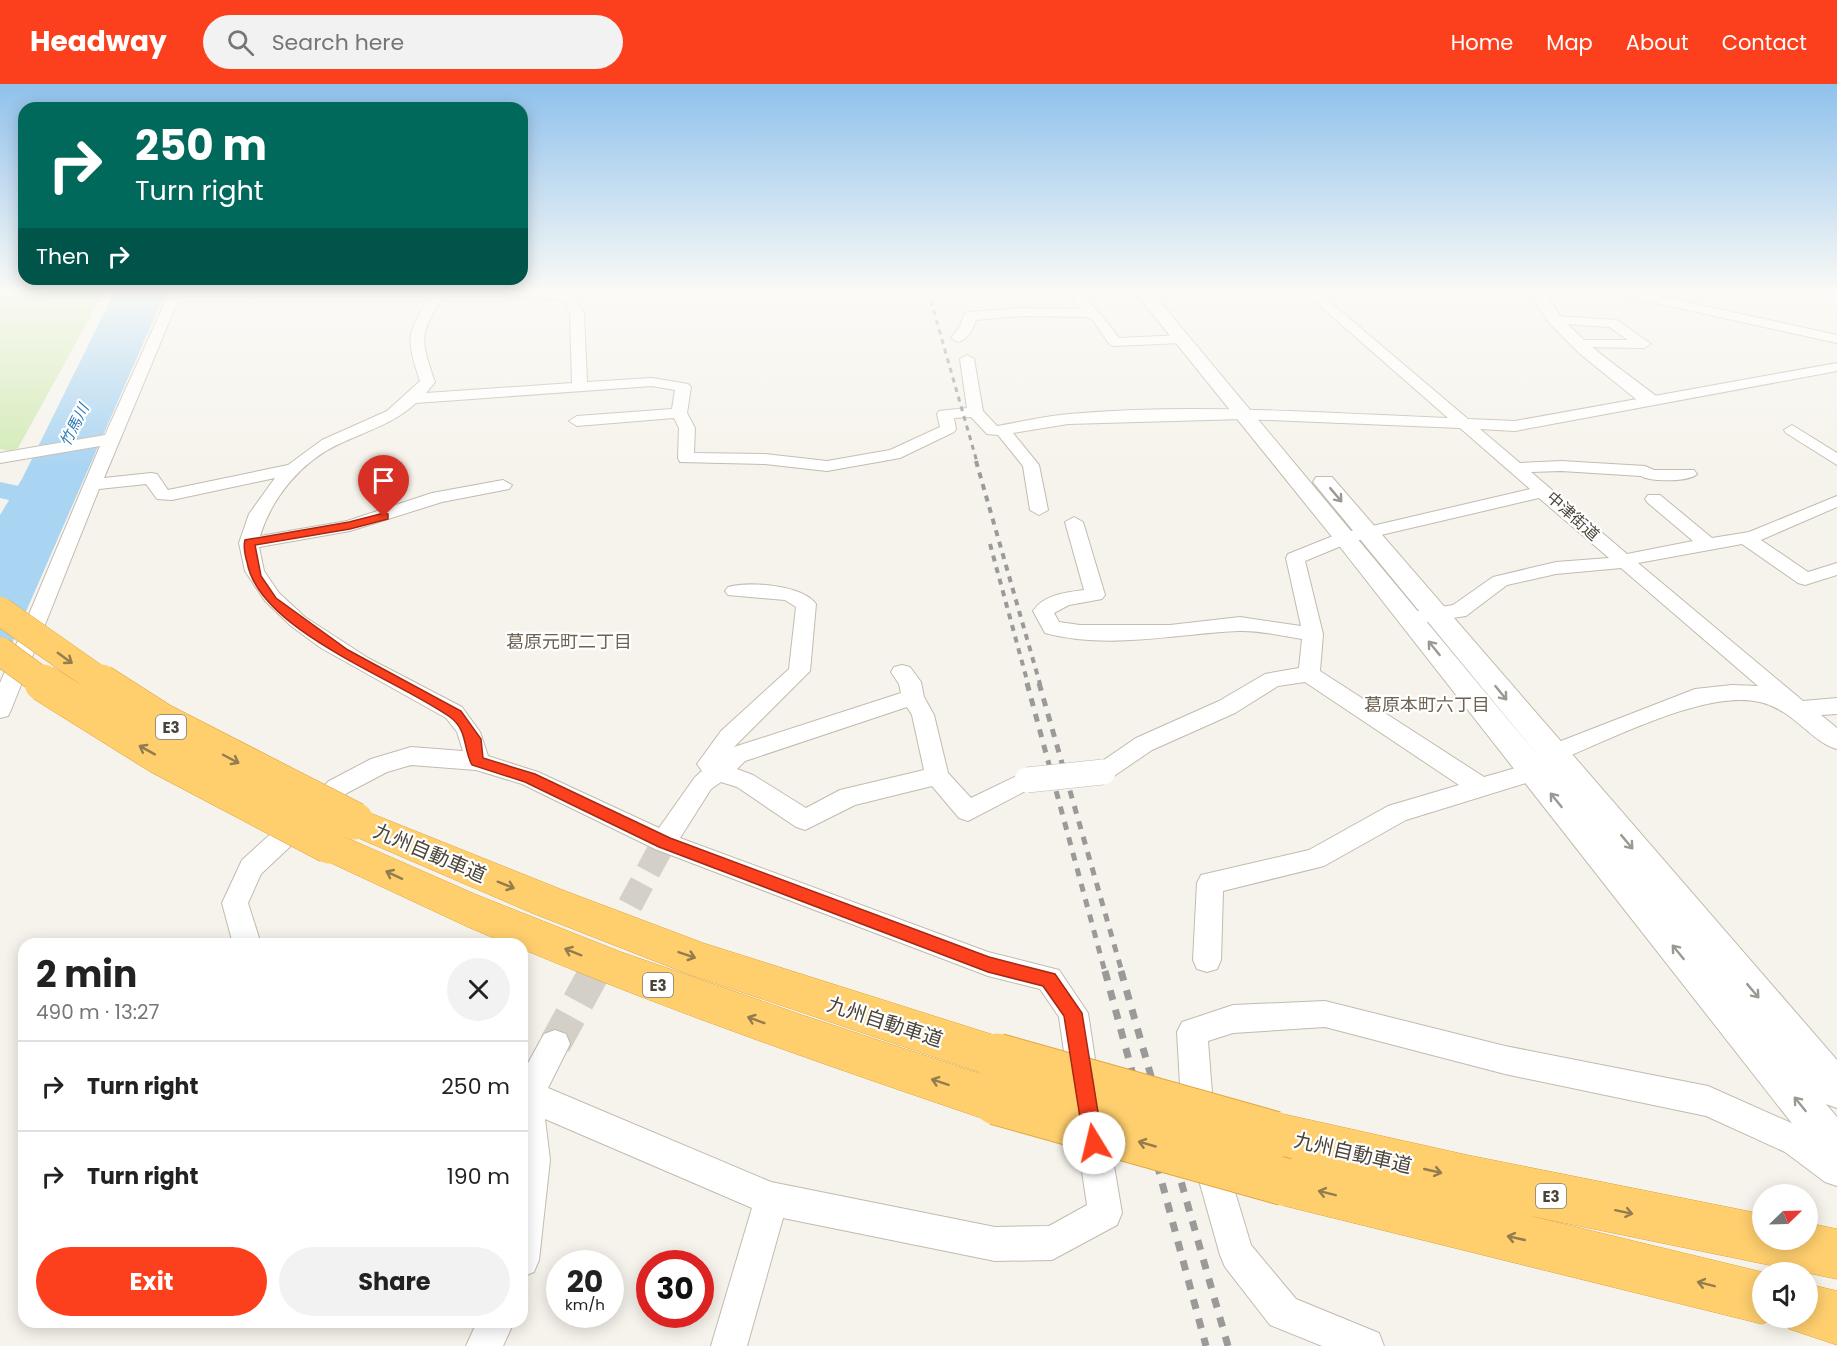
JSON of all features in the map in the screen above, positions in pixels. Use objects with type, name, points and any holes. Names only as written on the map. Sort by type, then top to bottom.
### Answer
[{"type":"highway","name":"九州自動車道","points":[[0,611],[76,666],[162,722],[342,833],[480,914],[642,979],[829,1046],[1274,1135],[1467,1179],[1833,1254]]},
{"type":"highway","name":"九州自動車道","points":[[0,651],[46,687],[130,740],[244,804],[342,833]]},
{"type":"highway","name":"九州自動車道","points":[[996,1079],[1285,1182],[1752,1296]]},
{"type":"highway","points":[[1818,1313],[1837,1318]]},
{"type":"street","points":[[0,710],[94,484],[107,440],[149,350]]},
{"type":"street","points":[[417,350],[428,382],[413,399],[386,419],[327,443],[294,469],[264,503],[250,527],[249,543],[255,576],[272,601],[344,653],[456,714],[474,739],[477,761]]},
{"type":"street","points":[[576,350],[580,386]]},
{"type":"street","points":[[1191,350],[1255,414]]},
{"type":"street","points":[[1206,350],[1255,414],[1356,535],[1438,615],[1543,763],[1837,1149]]},
{"type":"street","name":"中津街道","points":[[1378,350],[1545,491],[1623,562],[1837,741]]},
{"type":"street","points":[[1588,350],[1649,400]]},
{"type":"street","points":[[967,359],[975,412],[989,430],[1003,431],[1068,419],[1255,414],[1515,426],[1837,367]]},
{"type":"street","points":[[413,399],[652,382],[683,387],[679,412],[687,428],[686,458],[765,459],[827,466],[894,454],[948,429],[945,414],[975,412]]},
{"type":"street","points":[[577,421],[679,412]]},
{"type":"street","points":[[1792,430],[1837,460]]},
{"type":"street","points":[[1003,431],[1030,465],[1039,510]]},
{"type":"street","points":[[1,457],[107,440]]},
{"type":"street","points":[[1517,468],[1561,466],[1644,471],[1650,476],[1688,474]]},
{"type":"street","points":[[94,484],[151,478],[163,495],[172,495],[294,469]]},
{"type":"street","points":[[249,543],[350,526],[438,497],[503,484]]},
{"type":"street","points":[[1309,674],[1313,634],[1295,558],[1356,535],[1545,491]]},
{"type":"street","points":[[1654,499],[1708,544]]},
{"type":"street","points":[[1410,618],[1459,611],[1500,581],[1556,568],[1623,562],[1641,555],[1745,538],[1837,501]]},
{"type":"street","points":[[1074,522],[1095,595],[1064,599],[1043,611],[1052,628],[1080,632],[1170,632],[1240,624],[1313,634]]},
{"type":"street","points":[[1356,535],[1410,618],[1837,1089]]},
{"type":"street","points":[[1745,538],[1805,579],[1837,569]]},
{"type":"street","points":[[735,591],[789,594],[806,604],[799,671],[729,737],[709,764],[718,772],[745,781],[805,820],[849,797],[937,777]]},
{"type":"street","points":[[902,672],[910,682],[913,697],[923,715],[937,777],[968,811],[1027,780],[1102,772],[1144,744],[1227,707],[1273,679],[1309,674],[1481,787]]},
{"type":"street","points":[[1207,960],[1209,883],[1315,859],[1397,813],[1455,793],[1481,787],[1543,763],[1695,697],[1732,693],[1762,694],[1798,709],[1837,706]]},
{"type":"street","points":[[664,842],[702,783],[737,755],[913,697]]},
{"type":"street","points":[[245,938],[235,903],[251,867],[338,787],[379,765],[411,756],[477,761],[530,778],[664,842],[988,964],[1049,979],[1073,1013],[1105,1213],[1052,1243],[995,1244],[771,1199],[528,1095]]},
{"type":"street","points":[[1366,1346],[1283,1312],[1237,1256],[1198,1123],[1192,1032],[1233,1019],[1325,1014],[1505,1060],[1708,1101],[1796,1141],[1837,1170]]},
{"type":"street","points":[[528,1089],[555,1044]]},
{"type":"street","points":[[528,1116],[534,1160],[528,1210]]},
{"type":"street","points":[[729,1346],[771,1199]]},
{"type":"street","points":[[484,1346],[493,1328]]},
{"type":"green space","points":[[0,350],[72,350],[18,448],[10,451],[0,449]]},
{"type":"water","name":"竹馬川","points":[[86,350],[140,350],[0,671],[0,515],[22,479]]},
{"type":"waterway","points":[[0,490],[36,498]]},
{"type":"tunnel","points":[[594,972],[664,842]]},
{"type":"tunnel","points":[[555,1044],[595,971]]},
{"type":"railway","points":[[945,350],[977,462]]},
{"type":"railway","points":[[976,461],[1040,684]]},
{"type":"railway","points":[[990,544],[1028,684]]},
{"type":"railway","points":[[1027,683],[1105,972]]},
{"type":"railway","points":[[1039,683],[1122,972]]},
{"type":"railway","points":[[1105,971],[1206,1346]]},
{"type":"railway","points":[[1121,971],[1228,1346]]},
{"type":"district","name":"葛原元町二丁目","points":[[569,641]]},
{"type":"district","name":"葛原本町六丁目","points":[[1427,704]]},
{"type":"route","points":[[384,517],[350,526],[249,543],[255,576],[272,601],[344,653],[456,714],[474,739],[477,761],[530,778],[664,842],[988,964],[1049,979],[1073,1013],[1094,1143]]}]
